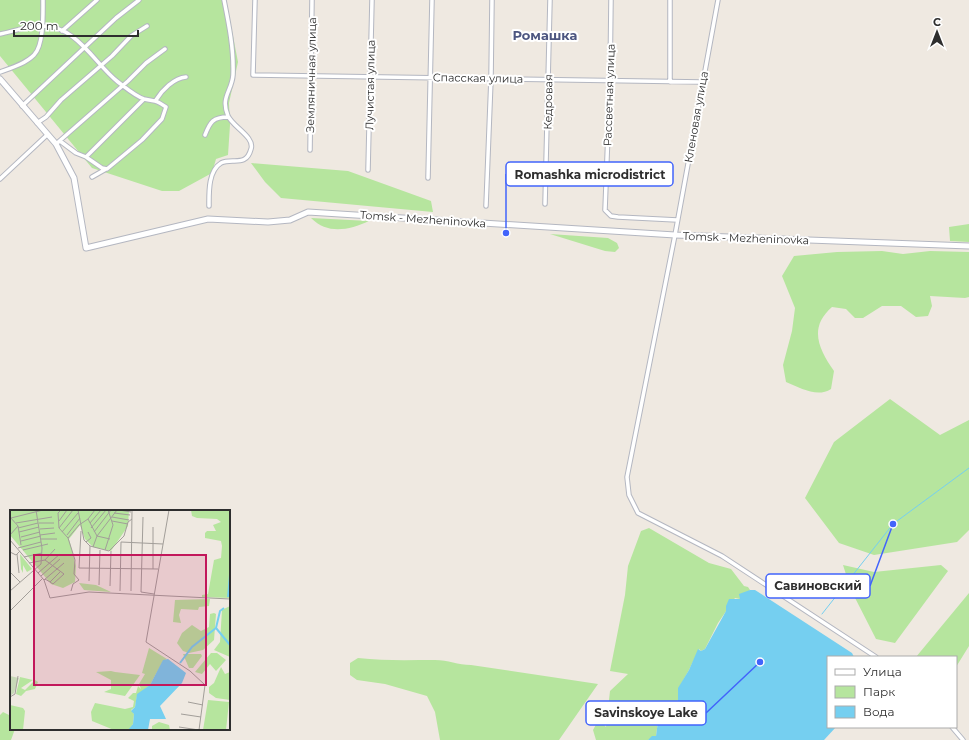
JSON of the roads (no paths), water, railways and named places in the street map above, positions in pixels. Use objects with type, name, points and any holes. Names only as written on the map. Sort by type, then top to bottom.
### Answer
[{"type":"street","points":[[0,72],[20,65],[34,55],[43,26],[43,0]]},
{"type":"street","points":[[62,31],[97,0]]},
{"type":"street","points":[[22,106],[84,47],[139,0]]},
{"type":"street","points":[[209,206],[210,182],[216,168],[224,162],[243,160],[250,154],[252,146],[251,141],[233,125],[228,117],[225,107],[226,94],[233,77],[232,53],[224,0]]},
{"type":"street","name":"Спасская улица","points":[[255,0],[254,75],[702,82]]},
{"type":"street","name":"Земляничная улица","points":[[310,150],[312,0]]},
{"type":"street","name":"Лучистая улица","points":[[368,170],[372,0]]},
{"type":"street","points":[[428,178],[432,0]]},
{"type":"street","points":[[486,206],[491,79],[492,0]]},
{"type":"street","name":"Кедровая","points":[[545,204],[550,0]]},
{"type":"street","name":"Рассветная улица","points":[[611,0],[610,81],[605,210],[611,216],[618,217],[677,220]]},
{"type":"street","points":[[670,0],[670,82]]},
{"type":"street","name":"Кленовая улица","points":[[718,0],[675,235],[627,477],[629,495],[638,514],[722,556],[874,656]]},
{"type":"street","points":[[0,34],[43,26],[62,31],[84,47],[122,85],[144,99],[156,100],[166,107],[162,120],[142,140],[107,169],[92,177]]},
{"type":"street","points":[[37,123],[46,117],[61,100],[100,64],[112,56],[131,36],[147,26]]},
{"type":"street","points":[[58,142],[146,63],[165,49]]},
{"type":"street","points":[[156,100],[160,93],[178,78],[186,77]]},
{"type":"street","points":[[0,79],[47,134],[76,153],[86,157],[102,168],[107,169]]},
{"type":"street","points":[[86,157],[144,99]]},
{"type":"street","points":[[205,135],[212,120],[228,117]]},
{"type":"street","points":[[0,179],[47,134]]},
{"type":"street","name":"Tomsk - Mezheninovka","points":[[58,142],[74,178],[86,248],[208,219],[268,222],[290,220],[308,212],[675,235],[969,246]]},
{"type":"street","points":[[953,728],[963,740]]},
{"type":"water","points":[[750,590],[755,590],[852,653],[854,656],[827,656],[827,728],[835,728],[824,740],[648,740],[652,736],[656,736],[659,714],[672,708],[678,700],[678,688],[689,670],[698,649],[701,651],[705,649],[726,611],[726,606],[729,599],[740,599],[739,594]]},
{"type":"waterway","points":[[822,614],[893,524],[969,468]]},
{"type":"place","name":"Romashka microdistrict","points":[[506,233]]},
{"type":"place","name":"Савиновский","points":[[893,524]]},
{"type":"place","name":"Savinskoye Lake","points":[[760,662]]},
{"type":"district","name":"Ромашка","points":[[545,35]]}]
